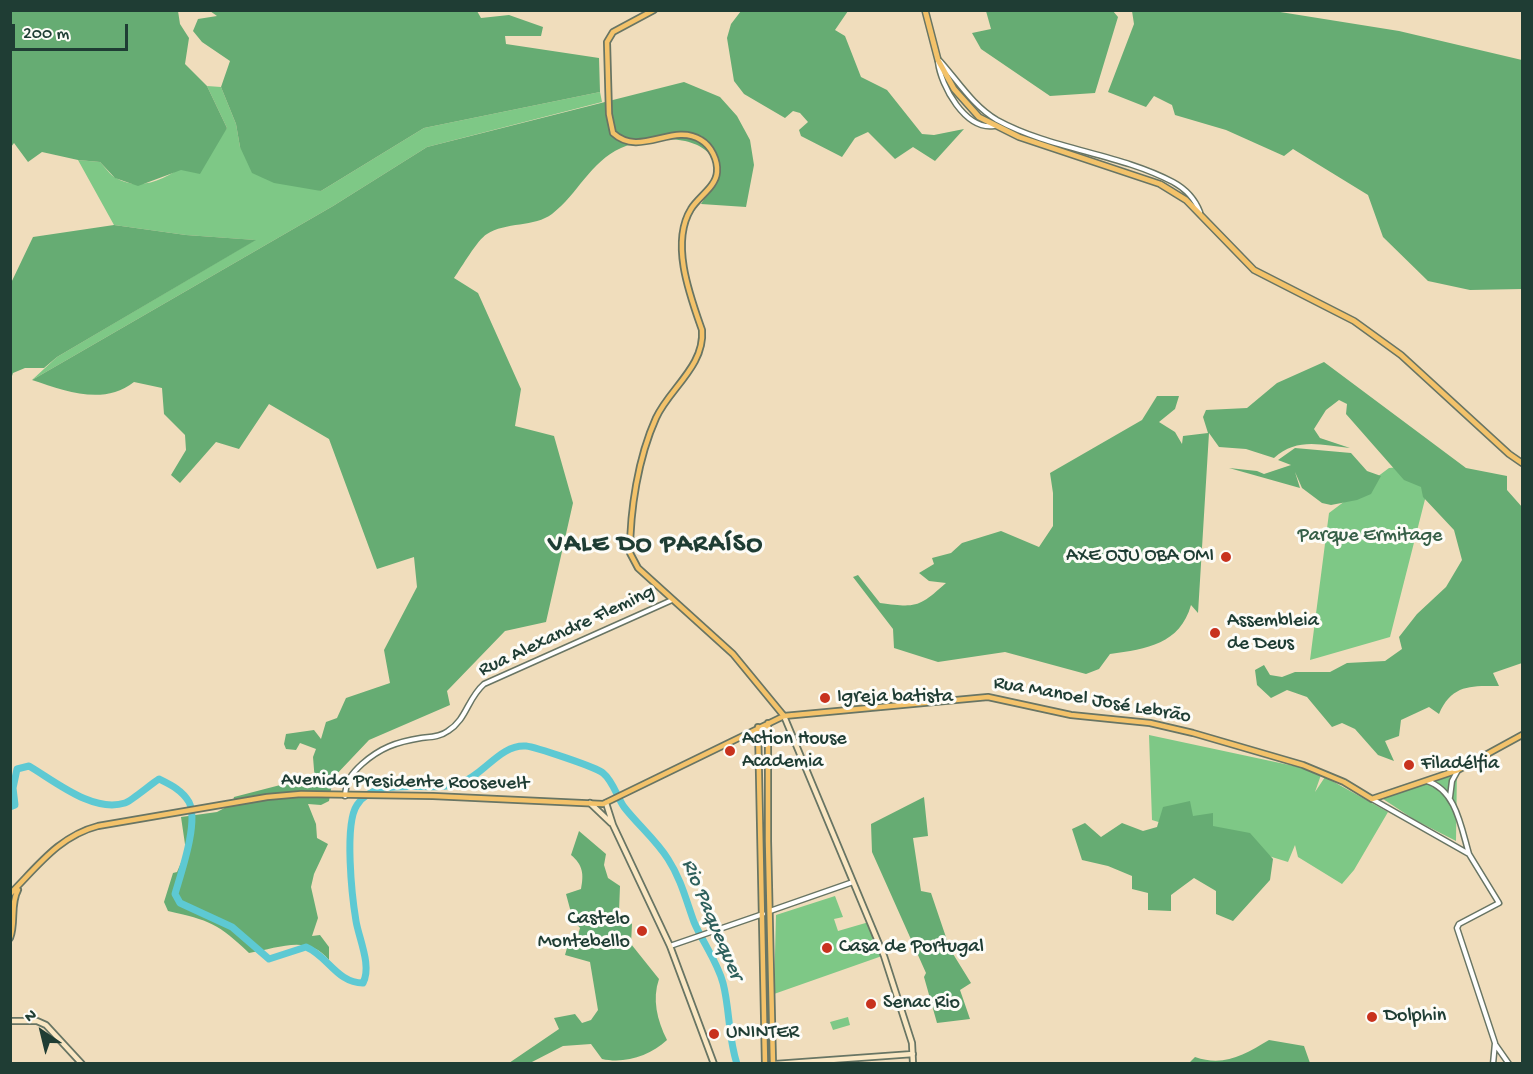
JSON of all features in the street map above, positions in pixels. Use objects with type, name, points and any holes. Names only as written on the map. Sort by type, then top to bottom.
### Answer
[{"type":"highway","points":[[925,10],[937,58],[967,105],[979,117],[1032,142],[1160,184],[1176,193],[1200,214],[1254,270],[1354,321],[1379,338],[1522,463]]},
{"type":"main road","points":[[654,10],[618,29],[609,37],[606,45],[606,80],[613,133],[624,140],[637,143],[681,135],[697,138],[710,149],[717,166],[715,180],[687,216],[682,245],[685,269],[702,330],[702,341],[686,378],[662,408],[653,427],[642,462],[631,538],[633,562],[733,654],[784,716],[854,882],[893,982],[912,1043],[913,1064]]},
{"type":"main road","name":"Rua Manoel José Lebrão","points":[[608,802],[784,716],[1000,697],[1064,713],[1150,723],[1193,734],[1303,765],[1344,782],[1372,799]]},
{"type":"main road","points":[[768,723],[774,1064],[913,1054]]},
{"type":"main road","points":[[758,728],[761,774],[765,1064]]},
{"type":"main road","points":[[1372,799],[1458,770],[1522,735]]},
{"type":"main road","points":[[761,774],[769,773]]},
{"type":"main road","name":"Avenida Presidente Roosevelt","points":[[10,896],[48,854],[81,832],[98,826],[284,795],[608,802]]},
{"type":"main road","points":[[608,802],[613,825],[670,946],[712,1063]]},
{"type":"main road","points":[[590,803],[613,825]]},
{"type":"main road","points":[[10,938],[14,926],[15,895],[24,880]]},
{"type":"main road","points":[[10,896],[14,906]]},
{"type":"main road","points":[[10,1021],[37,1022],[46,1025],[82,1064]]},
{"type":"street","points":[[937,58],[945,86],[964,113],[984,126],[994,125]]},
{"type":"street","points":[[937,58],[982,109],[1029,135],[1173,182],[1193,199],[1200,214]]},
{"type":"street","points":[[964,113],[967,105],[976,103]]},
{"type":"street","points":[[972,120],[979,117],[982,109]]},
{"type":"street","name":"Rua Alexandre Fleming","points":[[345,796],[348,779],[380,749],[406,740],[442,735],[450,730],[464,717],[471,697],[484,684],[672,600]]},
{"type":"street","points":[[1450,798],[1452,781],[1458,770]]},
{"type":"street","points":[[1427,781],[1443,789],[1450,798],[1469,854]]},
{"type":"street","name":"Rua Manoel José Lebrão","points":[[1372,799],[1469,854],[1499,903],[1459,924],[1457,930],[1495,1043]]},
{"type":"street","points":[[770,911],[854,882]]},
{"type":"street","points":[[670,946],[763,914]]},
{"type":"street","points":[[1493,1064],[1495,1043]]},
{"type":"street","points":[[1495,1043],[1509,1064]]},
{"type":"green space","points":[[11,10],[178,11],[180,24],[189,38],[185,64],[207,86],[227,128],[200,174],[181,170],[138,186],[115,178],[100,162],[42,152],[28,162],[14,143],[11,147]]},
{"type":"green space","points":[[210,11],[477,11],[481,18],[509,15],[543,27],[541,36],[505,36],[506,44],[599,58],[600,92],[424,128],[321,191],[274,183],[252,173],[240,147],[236,124],[221,87],[230,61],[202,42],[193,31],[198,19],[217,16]]},
{"type":"green space","points":[[741,11],[848,11],[835,30],[845,36],[861,77],[887,90],[922,134],[934,135],[964,129],[935,161],[913,147],[895,159],[868,132],[855,138],[842,157],[801,136],[799,130],[808,122],[800,113],[793,111],[785,118],[744,94],[734,81],[727,38],[731,24]]},
{"type":"green space","points":[[986,11],[1113,11],[1118,17],[1095,93],[1050,96],[981,49],[972,33],[991,29]]},
{"type":"green space","points":[[1132,11],[1274,11],[1399,31],[1522,60],[1522,289],[1470,290],[1428,281],[1383,237],[1368,195],[1293,149],[1284,156],[1226,130],[1175,115],[1172,105],[1154,96],[1146,107],[1108,92],[1134,24]]},
{"type":"green space","points":[[684,82],[720,97],[737,116],[750,140],[754,165],[746,207],[701,204],[713,182],[715,165],[708,152],[695,144],[659,139],[639,142],[621,148],[601,161],[552,214],[537,221],[494,230],[487,234],[474,248],[454,278],[478,293],[521,389],[515,426],[554,436],[573,503],[546,622],[505,631],[447,691],[450,705],[369,740],[333,778],[329,801],[321,805],[308,804],[316,824],[317,838],[328,844],[314,874],[311,887],[318,918],[312,936],[320,935],[329,947],[329,960],[312,947],[302,945],[282,946],[249,953],[213,924],[168,911],[164,902],[173,873],[177,872],[186,851],[181,817],[217,812],[232,804],[234,797],[288,783],[315,782],[313,757],[316,749],[300,743],[296,750],[286,749],[284,744],[286,734],[314,730],[321,739],[326,722],[337,718],[346,698],[390,683],[384,650],[417,587],[414,557],[377,569],[329,439],[269,404],[239,449],[216,442],[180,483],[171,475],[186,450],[185,435],[164,414],[162,388],[134,382],[122,389],[97,395],[71,392],[32,380],[333,206],[427,147]]},
{"type":"green space","points":[[207,86],[221,87],[236,124],[240,147],[321,191],[424,128],[600,92],[602,102],[427,147],[333,206],[32,380],[57,357],[255,240],[186,235],[114,225],[78,160],[100,162],[114,177],[131,183],[146,183],[162,179],[176,171],[227,128]]},
{"type":"green space","points":[[114,225],[186,235],[256,240],[57,357],[44,368],[25,368],[13,373],[11,379],[11,283],[33,237]]},
{"type":"green space","points":[[1324,362],[1466,468],[1507,476],[1507,490],[1522,507],[1522,663],[1493,673],[1499,686],[1463,689],[1450,697],[1439,714],[1429,707],[1401,720],[1399,736],[1385,741],[1394,761],[1378,755],[1355,729],[1342,723],[1332,727],[1307,697],[1287,690],[1271,698],[1257,685],[1255,670],[1264,665],[1270,675],[1282,677],[1295,672],[1330,672],[1347,663],[1385,661],[1402,649],[1399,637],[1417,614],[1446,587],[1462,560],[1454,530],[1423,497],[1421,487],[1404,480],[1346,414],[1347,404],[1339,400],[1326,410],[1314,429],[1320,438],[1350,448],[1319,444],[1301,445],[1283,451],[1274,458],[1246,449],[1219,447],[1209,433],[1198,613],[1191,605],[1186,618],[1170,636],[1149,647],[1110,654],[1099,669],[1086,674],[1005,652],[938,662],[894,648],[893,629],[853,577],[858,575],[880,603],[917,604],[930,597],[946,583],[929,581],[919,573],[934,564],[932,558],[951,553],[962,543],[1001,531],[1039,547],[1053,526],[1053,493],[1050,473],[1142,420],[1157,396],[1179,396],[1175,409],[1159,422],[1175,432],[1182,444],[1183,436],[1208,433],[1203,417],[1206,410],[1247,408],[1277,383]]},
{"type":"green space","points":[[1295,448],[1351,453],[1367,471],[1381,476],[1371,494],[1357,500],[1331,505],[1322,503],[1302,488],[1295,472],[1300,488],[1229,468],[1264,474],[1291,465],[1278,460]]},
{"type":"green space","name":"Parque Ermitage","points":[[1434,464],[1390,637],[1310,660],[1329,513],[1389,468]]},
{"type":"green space","points":[[1149,735],[1322,772],[1315,792],[1325,777],[1388,812],[1354,870],[1342,884],[1298,857],[1295,845],[1288,862],[1152,820]]},
{"type":"green space","points":[[1457,767],[1456,841],[1415,820],[1380,797]]},
{"type":"green space","points":[[924,797],[928,836],[913,838],[921,891],[931,893],[950,949],[971,983],[960,990],[970,1019],[937,1023],[924,977],[926,973],[872,852],[871,824]]},
{"type":"green space","points":[[1190,801],[1193,816],[1213,813],[1213,826],[1250,833],[1273,859],[1270,880],[1233,921],[1216,914],[1216,891],[1194,878],[1171,895],[1171,911],[1148,910],[1148,893],[1132,889],[1132,876],[1108,866],[1082,860],[1072,829],[1085,823],[1101,837],[1122,823],[1143,831],[1157,827],[1163,807]]},
{"type":"green space","points":[[579,831],[606,854],[604,865],[608,878],[620,886],[619,912],[632,924],[631,944],[659,979],[656,994],[657,1009],[667,1040],[645,1054],[628,1059],[602,1059],[591,1044],[563,1046],[530,1063],[509,1063],[559,1029],[554,1018],[575,1014],[582,1023],[591,1020],[598,1010],[590,962],[565,955],[569,941],[578,935],[580,928],[573,920],[566,894],[581,889],[582,870],[571,855]]},
{"type":"green space","name":"Casa de Portugal","points":[[835,896],[843,917],[834,919],[838,931],[869,922],[882,956],[774,994],[776,915]]},
{"type":"green space","points":[[848,1017],[850,1025],[833,1030],[830,1022]]},
{"type":"green space","points":[[1269,1040],[1304,1046],[1310,1063],[1189,1063],[1195,1057],[1215,1061],[1234,1058]]},
{"type":"waterway","name":"Rio Paquequer","points":[[10,807],[15,805],[13,788],[17,769],[29,766],[75,794],[100,804],[113,805],[128,802],[159,779],[183,794],[192,811],[191,834],[175,894],[180,903],[232,927],[269,959],[306,947],[321,956],[346,979],[363,983],[366,961],[354,910],[351,879],[351,828],[357,805],[366,796],[390,787],[434,787],[460,783],[476,774],[500,755],[517,747],[532,747],[578,762],[606,776],[624,807],[658,845],[673,867],[694,922],[720,975],[737,1064]]},
{"type":"place","name":"AXE OJU OBA OMI","points":[[1226,557]]},
{"type":"place","name":"Assembleia de Deus","points":[[1215,633]]},
{"type":"place","name":"Igreja batista","points":[[825,698]]},
{"type":"place","name":"Action House Academia","points":[[730,751]]},
{"type":"place","name":"Filadélfia","points":[[1409,765]]},
{"type":"place","name":"Castelo Montebello","points":[[642,931]]},
{"type":"place","name":"Casa de Portugal","points":[[827,948]]},
{"type":"place","name":"Senac Rio","points":[[871,1004]]},
{"type":"place","name":"Dolphin","points":[[1372,1017]]},
{"type":"place","name":"UNINTER","points":[[714,1034]]},
{"type":"district","name":"VALE DO PARAÍSO","points":[[656,546]]}]
